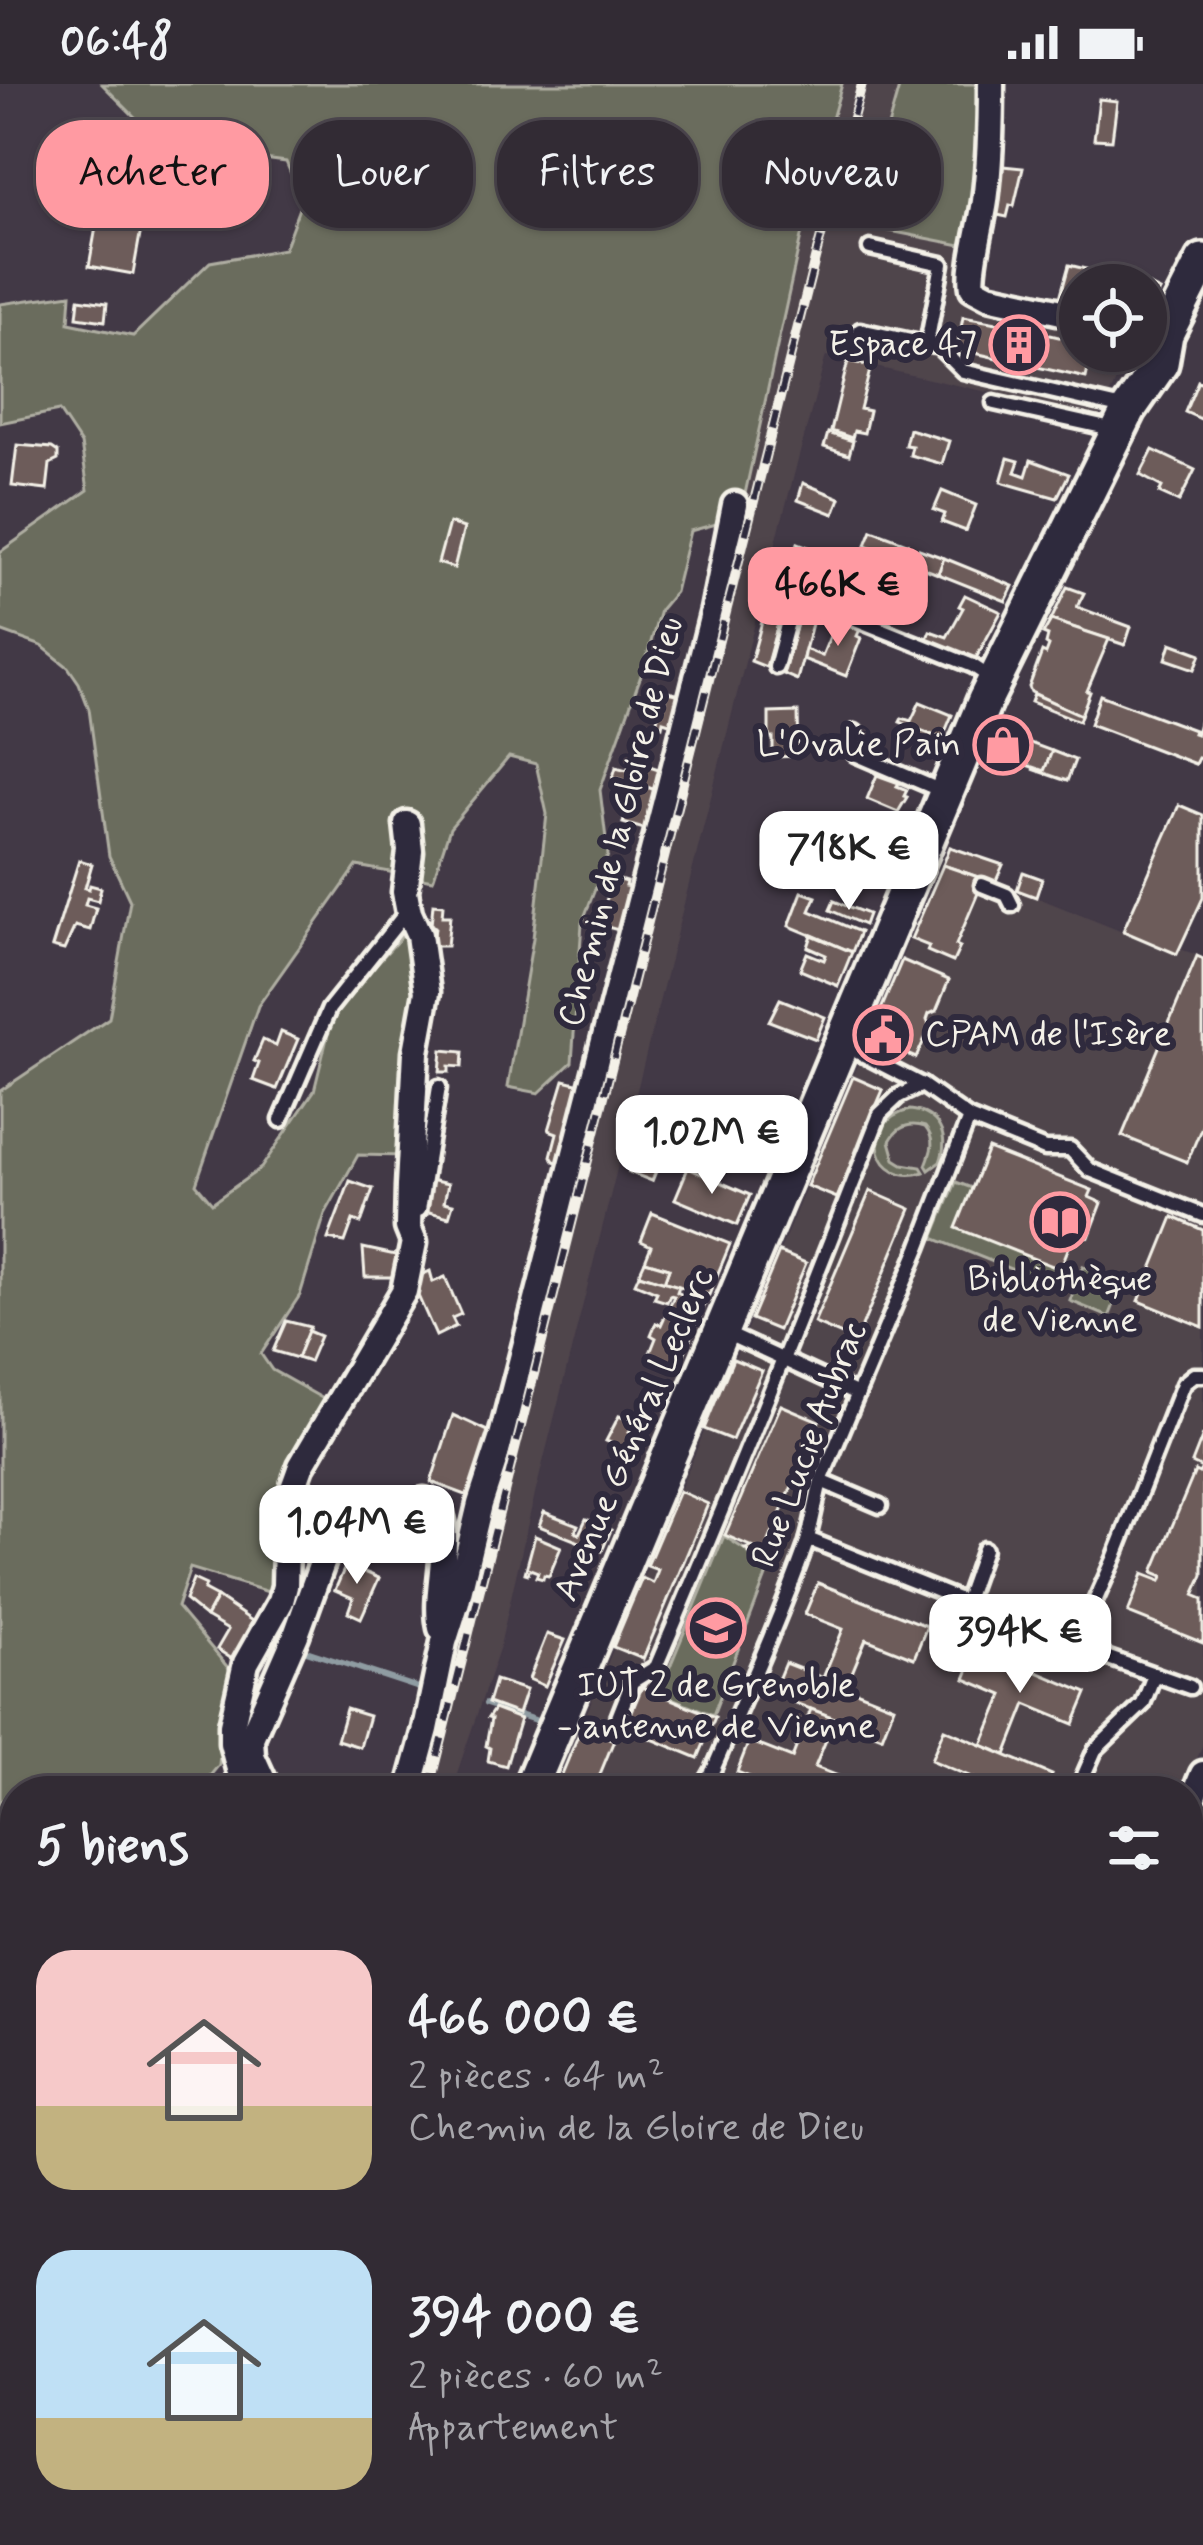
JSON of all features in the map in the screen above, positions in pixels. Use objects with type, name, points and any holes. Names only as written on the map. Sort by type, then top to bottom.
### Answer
[{"type":"main road","name":"Avenue Général Leclerc","points":[[1167,319],[1199,281]]},
{"type":"main road","name":"Avenue Général Leclerc","points":[[535,1776],[994,680],[1123,419],[1155,372]]},
{"type":"street","points":[[991,84],[988,176],[973,288],[988,296],[1059,311]]},
{"type":"street","name":"Chemin de la Gloire de Dieu","points":[[413,1776],[444,1642],[668,794],[735,505]]},
{"type":"street","points":[[241,1776],[232,1725],[246,1663],[285,1586],[287,1505],[301,1466],[404,1292],[414,1242],[408,1227],[409,1186],[416,1052],[427,992],[419,935],[404,880],[410,851],[406,824]]},
{"type":"street","name":"Chemin de la Gloire de Dieu","points":[[262,1776],[250,1738],[325,1555],[337,1542],[415,1504],[436,1505],[441,1516],[439,1617],[444,1642]]},
{"type":"lane","points":[[870,248],[942,264],[927,344]]},
{"type":"lane","points":[[860,331],[939,347],[963,371],[1123,419]]},
{"type":"lane","points":[[994,403],[1123,419]]},
{"type":"lane","points":[[776,667],[796,595],[973,666],[994,680]]},
{"type":"lane","points":[[855,732],[855,754],[946,793]]},
{"type":"lane","points":[[982,884],[1007,895],[1012,905]]},
{"type":"lane","points":[[281,1120],[329,1009],[410,913]]},
{"type":"lane","points":[[842,1045],[922,1085],[969,1118],[1045,1149],[1070,1149],[1090,1170],[1202,1211]]},
{"type":"lane","points":[[613,1730],[632,1682],[656,1667],[785,1360],[880,1114],[899,1096],[922,1085]]},
{"type":"lane","points":[[414,1242],[439,1087]]},
{"type":"lane","name":"Rue Lucie Aubrac","points":[[705,1776],[739,1710],[808,1539],[821,1481],[969,1118]]},
{"type":"lane","points":[[720,1331],[858,1394]]},
{"type":"lane","points":[[1075,1646],[1184,1384],[1194,1375],[1203,1375]]},
{"type":"lane","points":[[821,1481],[880,1506]]},
{"type":"lane","points":[[808,1539],[1190,1687]]},
{"type":"lane","points":[[966,1600],[984,1549]]},
{"type":"lane","points":[[1084,1776],[1095,1750],[1143,1704],[1154,1675]]},
{"type":"shaded area","points":[[842,84],[900,84],[890,120],[832,120]]},
{"type":"shaded area","points":[[941,226],[971,247],[961,299],[1059,319],[1059,372],[1120,372],[1099,417],[826,356],[500,1646],[456,1776],[422,1776],[718,612],[803,228]]},
{"type":"shaded area","points":[[941,864],[1177,954],[1180,949],[1203,957],[1203,1744],[1190,1776],[560,1776]]},
{"type":"green space","points":[[102,84],[842,84],[832,120],[722,120],[722,228],[803,228],[745,494],[730,498],[724,522],[690,531],[675,592],[660,610],[600,790],[608,855],[582,923],[572,1062],[539,1093],[508,1087],[533,938],[547,814],[536,764],[509,757],[450,828],[433,880],[357,866],[258,1006],[196,1184],[212,1203],[261,1168],[314,1091],[329,1030],[342,1001],[402,936],[418,945],[403,1156],[358,1155],[325,1214],[300,1295],[261,1354],[272,1370],[329,1402],[289,1476],[275,1594],[190,1568],[177,1607],[235,1676],[219,1765],[210,1776],[0,1776],[0,1091],[109,1018],[130,901],[109,856],[89,709],[79,683],[42,646],[0,631],[0,552],[88,490],[81,444],[59,411],[0,423],[0,304],[71,294],[69,323],[133,336],[210,262],[284,249],[293,224],[473,228],[473,120],[293,120],[293,179],[286,162],[269,160],[269,120],[138,120]]},
{"type":"green space","points":[[900,84],[986,84],[971,247],[875,228],[941,228],[941,120],[890,120]]},
{"type":"green space","points":[[910,1110],[935,1121],[944,1143],[940,1162],[929,1170],[932,1141],[925,1127],[909,1125],[897,1132],[890,1141],[895,1159],[924,1172],[907,1174],[885,1163],[878,1139],[893,1117]]},
{"type":"green space","points":[[956,1182],[972,1188],[1060,1269],[1053,1286],[933,1238]]},
{"type":"green space","points":[[1083,1266],[1123,1282],[1109,1317],[1070,1301]]},
{"type":"green space","points":[[724,1536],[768,1571],[713,1715],[659,1693]]},
{"type":"building","points":[[1099,99],[1117,101],[1112,140],[1094,139]]},
{"type":"building","points":[[993,165],[1023,168],[1007,217],[988,213]]},
{"type":"building","points":[[96,228],[141,228],[133,274],[89,266]]},
{"type":"building","points":[[79,299],[107,303],[105,321],[77,317]]},
{"type":"building","name":"Espace 47","points":[[963,317],[1014,326],[1016,321],[1031,324],[1029,330],[1059,337],[1059,372],[957,349]]},
{"type":"building","points":[[848,361],[871,366],[860,409],[869,411],[864,433],[854,431],[852,438],[831,431]]},
{"type":"building","points":[[1198,381],[1203,383],[1203,420],[1185,412]]},
{"type":"building","points":[[909,429],[949,441],[942,464],[910,455],[912,446],[905,445]]},
{"type":"building","points":[[828,433],[853,441],[849,455],[824,447]]},
{"type":"building","points":[[17,445],[58,452],[58,460],[50,464],[47,490],[12,486]]},
{"type":"building","points":[[1153,450],[1195,470],[1179,502],[1159,493],[1162,487],[1140,475]]},
{"type":"building","points":[[1008,458],[1019,461],[1015,472],[1026,476],[1031,460],[1069,474],[1057,498],[1001,482]]},
{"type":"building","points":[[803,483],[840,498],[834,514],[798,500]]},
{"type":"building","points":[[942,491],[976,505],[966,531],[942,522],[945,514],[934,510]]},
{"type":"building","points":[[449,523],[464,528],[454,568],[438,563]]},
{"type":"building","points":[[872,530],[907,543],[900,559],[866,545]]},
{"type":"building","points":[[798,543],[835,557],[824,585],[787,571]]},
{"type":"building","points":[[919,549],[944,558],[938,574],[912,564]]},
{"type":"building","points":[[944,558],[1013,586],[1006,601],[938,574]]},
{"type":"building","points":[[857,563],[896,579],[883,609],[845,593]]},
{"type":"building","points":[[774,579],[789,585],[766,667],[751,661]]},
{"type":"building","points":[[1067,587],[1084,593],[1077,607],[1131,627],[1125,645],[1051,620]]},
{"type":"building","points":[[965,595],[1001,612],[975,660],[926,641],[930,631],[947,637]]},
{"type":"building","points":[[803,602],[817,605],[797,680],[783,674]]},
{"type":"building","points":[[837,619],[860,629],[846,676],[803,659],[805,649],[822,656]]},
{"type":"building","points":[[1051,620],[1109,639],[1081,715],[1029,687],[1042,652],[1046,654],[1049,646],[1043,634]]},
{"type":"building","points":[[1171,643],[1201,654],[1195,669],[1166,659]]},
{"type":"building","points":[[668,692],[681,695],[673,724],[663,721],[662,726],[656,724]]},
{"type":"building","points":[[1034,694],[1081,715],[1079,721],[1031,702]]},
{"type":"building","points":[[1100,695],[1196,734],[1203,707],[1203,759],[1195,764],[1090,724]]},
{"type":"building","points":[[920,702],[952,715],[942,739],[900,722],[902,718],[911,721]]},
{"type":"building","points":[[798,712],[799,756],[773,757],[769,713]]},
{"type":"building","points":[[907,725],[942,739],[934,759],[921,754],[925,745],[903,735]]},
{"type":"building","points":[[995,730],[1052,751],[1044,771],[986,751]]},
{"type":"building","points":[[1052,751],[1075,760],[1067,781],[1032,769],[1044,771]]},
{"type":"building","points":[[631,760],[668,772],[662,792],[613,777],[616,767],[627,770]]},
{"type":"building","points":[[877,775],[907,790],[898,812],[867,799]]},
{"type":"building","points":[[637,784],[662,792],[651,831],[623,823]]},
{"type":"building","points":[[1179,805],[1203,815],[1203,898],[1177,954],[1123,931]]},
{"type":"building","points":[[802,815],[827,825],[813,857],[789,847]]},
{"type":"building","points":[[950,847],[1003,865],[995,883],[943,865]]},
{"type":"building","points":[[79,860],[92,864],[85,888],[101,888],[98,901],[87,898],[85,905],[96,908],[90,930],[75,926],[64,950],[52,947]]},
{"type":"building","points":[[943,865],[984,879],[953,962],[911,939]]},
{"type":"building","points":[[1023,872],[1042,879],[1036,897],[1017,890]]},
{"type":"building","points":[[619,880],[630,887],[618,930],[600,925],[611,882],[618,884]]},
{"type":"building","points":[[802,892],[816,897],[810,911],[860,932],[852,952],[789,926]]},
{"type":"building","points":[[834,901],[868,914],[864,925],[830,910]]},
{"type":"building","points":[[433,904],[443,905],[442,916],[450,916],[447,946],[433,946]]},
{"type":"building","points":[[812,935],[852,952],[838,986],[800,970],[807,953],[824,960],[826,955],[808,947]]},
{"type":"building","points":[[1197,956],[1203,959],[1203,1124],[1187,1162],[1122,1136]]},
{"type":"building","points":[[902,960],[949,980],[936,1011],[929,1014],[930,1027],[916,1058],[869,1038]]},
{"type":"building","points":[[780,999],[825,1017],[816,1039],[769,1021]]},
{"type":"building","points":[[281,1032],[298,1039],[277,1089],[253,1080],[259,1063],[254,1061],[263,1040],[276,1046]]},
{"type":"building","points":[[442,1050],[463,1052],[462,1067],[449,1066],[449,1072],[440,1072]]},
{"type":"building","points":[[853,1077],[883,1090],[837,1198],[807,1186]]},
{"type":"building","points":[[564,1080],[585,1085],[566,1159],[559,1163],[551,1156],[557,1133],[549,1130]]},
{"type":"building","points":[[636,1124],[652,1127],[647,1140],[666,1147],[652,1181],[629,1172],[636,1158],[628,1155]]},
{"type":"building","points":[[988,1149],[1092,1190],[1089,1197],[1102,1203],[1089,1237],[1075,1232],[1060,1269],[956,1228]]},
{"type":"building","points":[[688,1168],[750,1195],[737,1225],[675,1199]]},
{"type":"building","points":[[430,1180],[448,1184],[444,1202],[453,1204],[449,1217],[425,1211]]},
{"type":"building","points":[[350,1181],[373,1189],[361,1223],[353,1220],[345,1242],[328,1239]]},
{"type":"building","points":[[870,1191],[911,1209],[856,1341],[814,1323]]},
{"type":"building","points":[[652,1213],[730,1244],[709,1295],[664,1282],[669,1268],[645,1261],[651,1246],[641,1241]]},
{"type":"building","points":[[1173,1217],[1203,1230],[1203,1327],[1139,1301]]},
{"type":"building","points":[[363,1248],[400,1256],[402,1277],[365,1277]]},
{"type":"building","points":[[779,1252],[806,1263],[778,1330],[751,1319]]},
{"type":"building","points":[[645,1261],[669,1268],[664,1282],[639,1274]]},
{"type":"building","points":[[430,1271],[433,1282],[445,1277],[461,1314],[452,1318],[456,1326],[436,1336],[411,1280]]},
{"type":"building","points":[[639,1274],[679,1286],[681,1305],[687,1307],[691,1299],[705,1304],[679,1366],[650,1353],[656,1323],[661,1325],[674,1296],[667,1302],[654,1298],[657,1292],[635,1283]]},
{"type":"building","points":[[286,1321],[310,1327],[297,1358],[273,1351]]},
{"type":"building","points":[[308,1331],[320,1336],[309,1362],[297,1358]]},
{"type":"building","points":[[733,1359],[762,1371],[732,1440],[704,1429]]},
{"type":"building","points":[[781,1405],[819,1421],[769,1541],[769,1570],[745,1549],[752,1547],[725,1535]]},
{"type":"building","points":[[453,1415],[492,1433],[474,1498],[431,1482]]},
{"type":"building","points":[[619,1416],[634,1422],[629,1450],[606,1441]]},
{"type":"building","points":[[1203,1435],[1203,1575],[1194,1595],[1203,1599],[1203,1643],[1128,1613],[1143,1574],[1161,1581],[1163,1576],[1153,1572],[1195,1471],[1202,1468],[1192,1463]]},
{"type":"building","points":[[679,1491],[708,1504],[643,1659],[613,1647],[642,1578],[653,1583],[658,1570],[647,1566]]},
{"type":"building","points":[[544,1512],[578,1525],[575,1532],[579,1534],[586,1519],[611,1530],[602,1551],[539,1526]]},
{"type":"building","points":[[535,1536],[561,1547],[549,1576],[543,1579],[530,1569],[525,1573]]},
{"type":"building","points":[[349,1558],[365,1566],[362,1571],[379,1578],[361,1618],[348,1612],[353,1598],[335,1590]]},
{"type":"building","points":[[193,1579],[217,1597],[206,1617],[185,1600]]},
{"type":"building","points":[[818,1583],[927,1626],[914,1658],[866,1639],[846,1687],[823,1678],[843,1629],[805,1614]]},
{"type":"building","points":[[217,1597],[261,1627],[235,1661],[217,1649],[228,1630],[206,1617]]},
{"type":"building","points":[[547,1634],[565,1640],[545,1686],[529,1679]]},
{"type":"building","points":[[978,1647],[1087,1693],[1074,1724],[1026,1704],[1006,1755],[982,1745],[1003,1695],[965,1679]]},
{"type":"building","points":[[785,1663],[894,1706],[882,1737],[772,1694]]},
{"type":"building","points":[[495,1680],[526,1690],[518,1714],[488,1703]]},
{"type":"building","points":[[642,1687],[715,1717],[698,1758],[625,1728]]},
{"type":"building","points":[[346,1709],[369,1716],[360,1747],[337,1740]]},
{"type":"building","points":[[494,1709],[520,1719],[506,1766],[488,1761],[488,1718]]},
{"type":"building","points":[[811,1709],[835,1718],[815,1767],[838,1776],[737,1772],[749,1741],[792,1758]]},
{"type":"building","points":[[582,1726],[614,1740],[599,1776],[561,1776]]},
{"type":"building","points":[[944,1729],[1052,1775],[969,1776],[931,1760]]},
{"type":"waterway","points":[[297,1648],[425,1690]]},
{"type":"waterway","points":[[486,1704],[535,1720]]},
{"type":"railway","points":[[433,1776],[862,84]]},
{"type":"place","name":"Espace 47","points":[[1019,345]]},
{"type":"place","name":"L'Ovalie Pain","points":[[1003,745]]},
{"type":"place","name":"CPAM de l'Isère","points":[[883,1035]]},
{"type":"place","name":"Bibliothèque de Vienne","points":[[1060,1222]]},
{"type":"place","name":"IUT 2 de Grenoble - antenne de Vienne","points":[[716,1628]]}]
